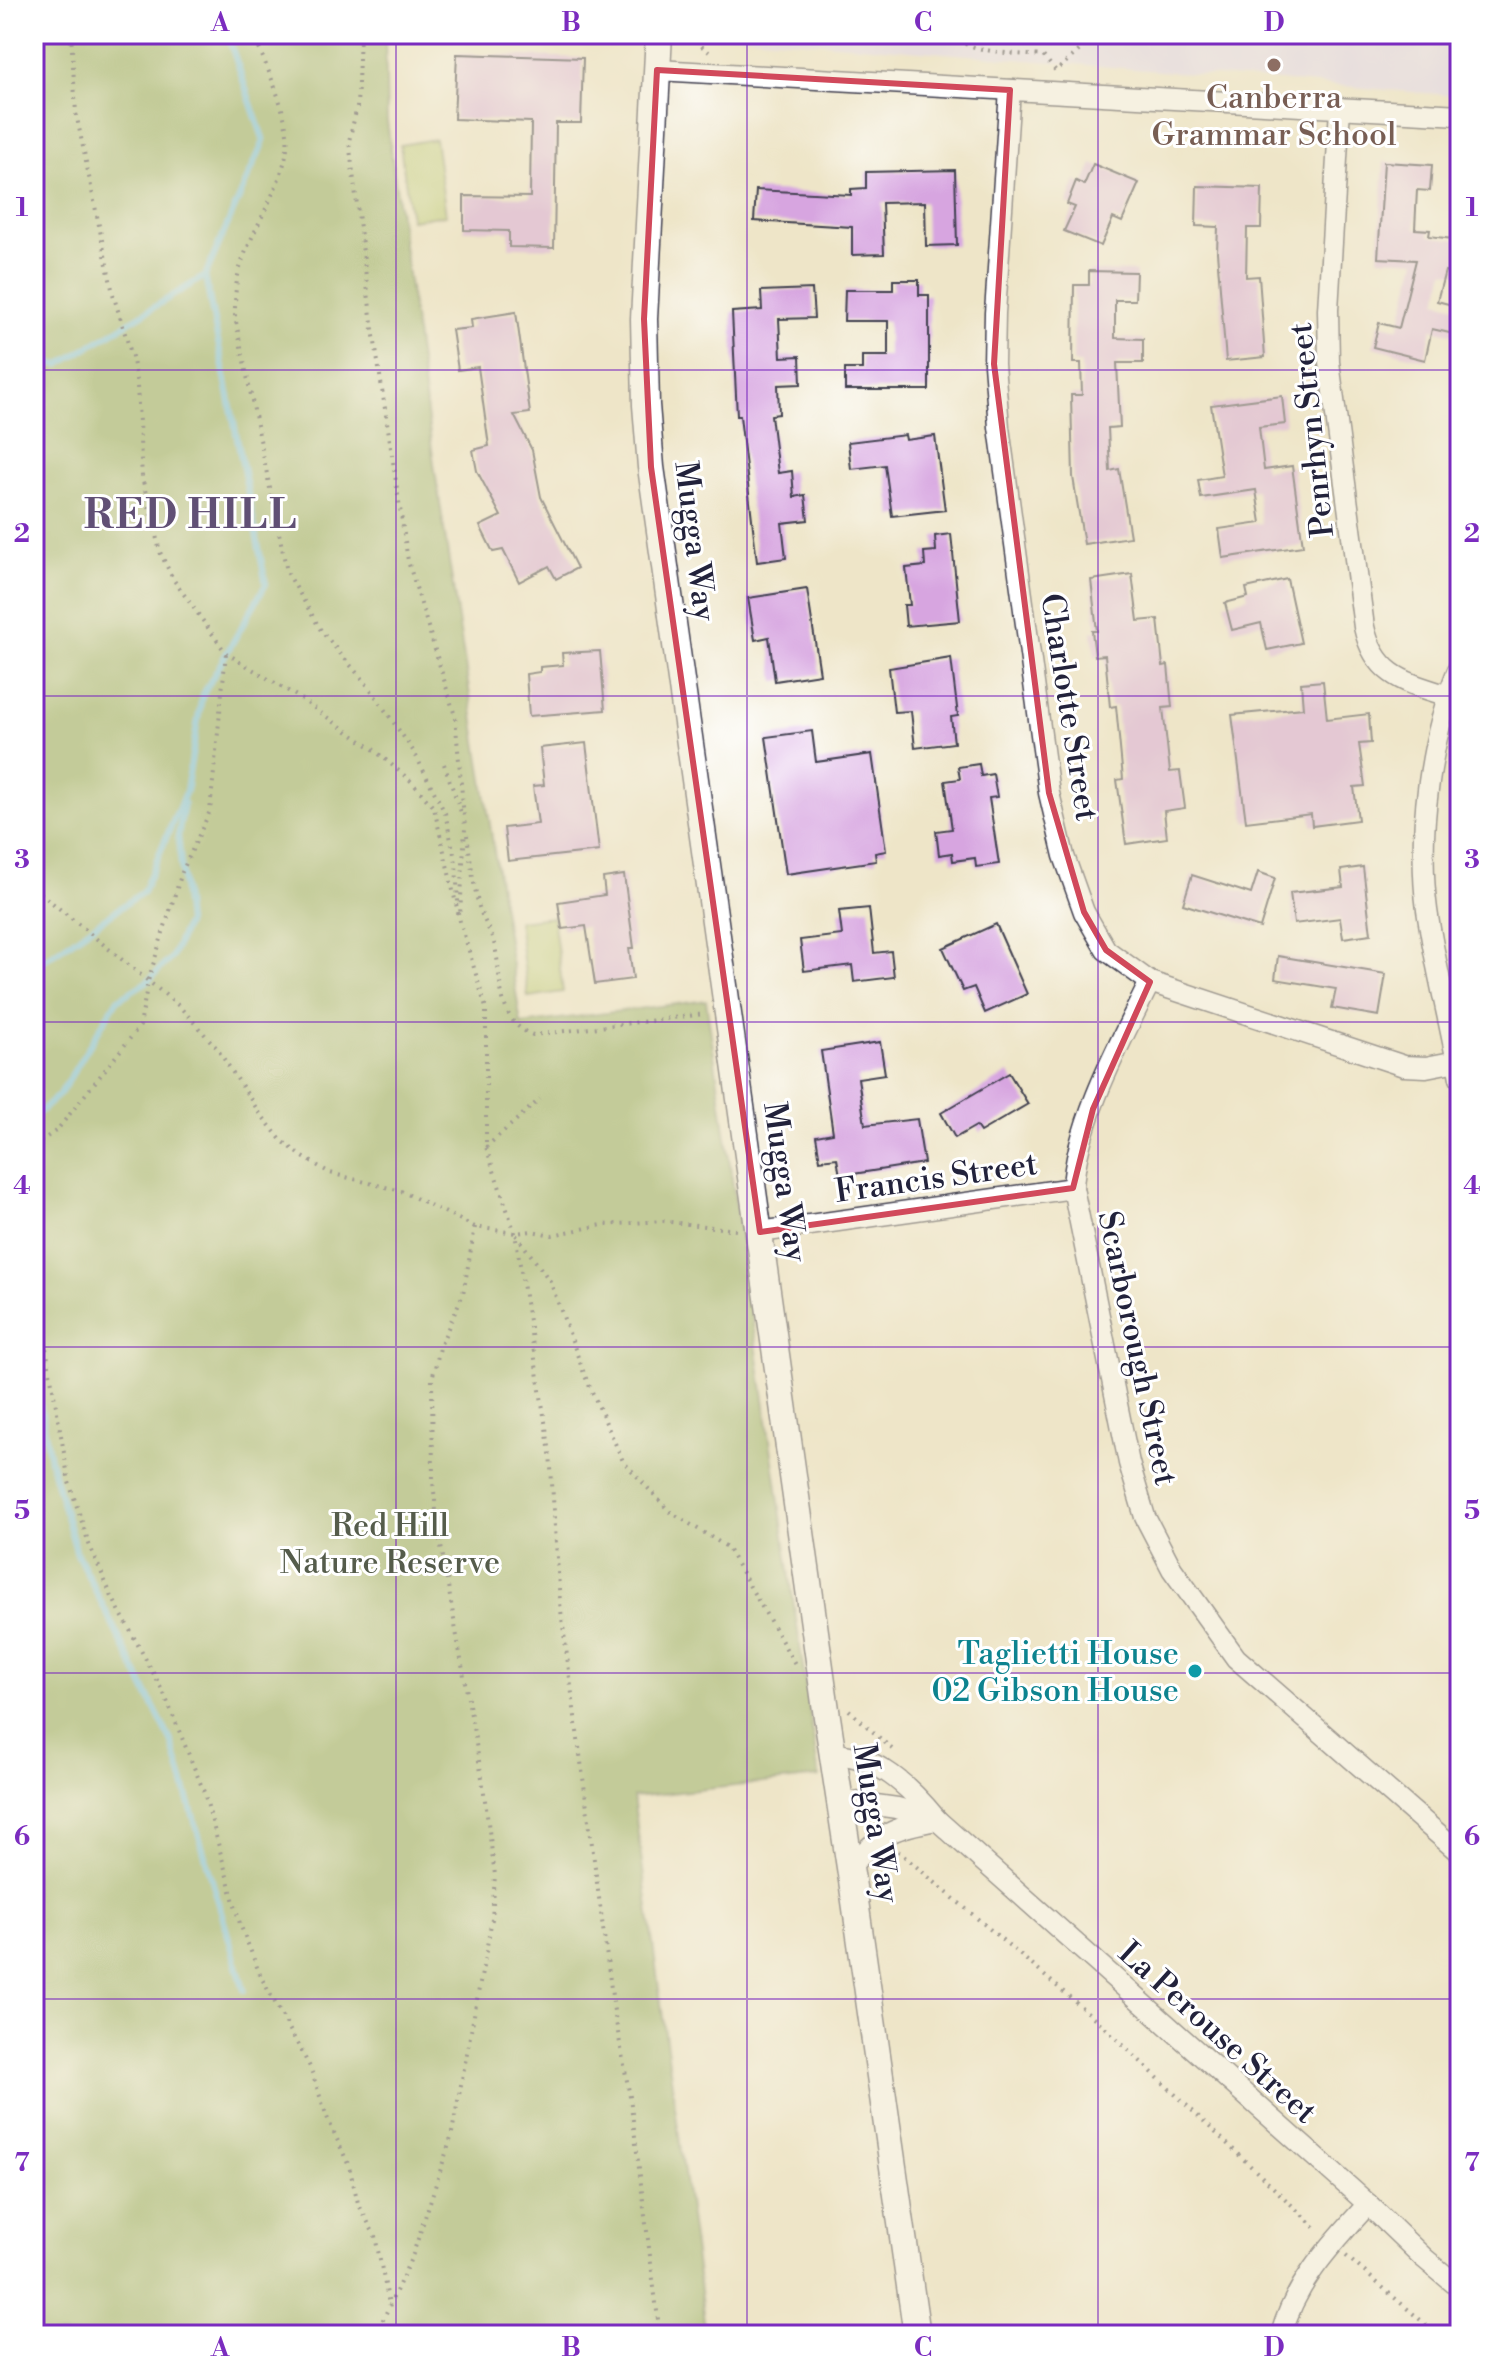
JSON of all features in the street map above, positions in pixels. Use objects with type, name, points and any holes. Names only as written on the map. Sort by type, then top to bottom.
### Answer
[{"type":"main road","name":"Mugga Way","points":[[659,34],[645,304],[646,405],[659,532],[917,2335]]},
{"type":"street","points":[[657,70],[1460,115]]},
{"type":"street","name":"Charlotte Street","points":[[1010,90],[995,313],[994,364],[999,427],[1049,793],[1064,856],[1084,912],[1106,950],[1150,982],[1404,1066],[1458,1070]]},
{"type":"street","name":"Penrhyn Street","points":[[1340,108],[1328,310],[1329,362],[1364,627],[1367,643],[1380,665],[1404,682],[1448,696]]},
{"type":"street","points":[[1458,1070],[1427,910],[1424,873],[1427,797],[1433,758],[1448,696],[1460,665]]},
{"type":"street","name":"Scarborough Street","points":[[1150,982],[1113,1057],[1093,1109],[1077,1160],[1073,1188],[1129,1463],[1145,1517],[1172,1569],[1236,1658],[1460,1853]]},
{"type":"street","name":"Francis Street","points":[[760,1232],[1073,1188]]},
{"type":"street","name":"La Perouse Street","points":[[833,1754],[869,1761],[899,1780],[937,1820],[1460,2288]]},
{"type":"street","name":"La Perouse Street","points":[[840,1800],[897,1808],[937,1820]]},
{"type":"street","points":[[850,1866],[887,1833],[899,1827],[937,1820]]},
{"type":"street","points":[[1281,2335],[1291,2303],[1314,2267],[1368,2204]]},
{"type":"path","points":[[71,34],[76,113],[113,294],[133,360],[142,477],[160,552],[173,579],[226,653],[298,697],[373,749],[412,782],[434,808],[460,921],[486,1008],[486,1147],[515,1233],[550,1453],[560,1603],[614,2011],[630,2097],[660,2335]]},
{"type":"path","points":[[253,34],[279,100],[288,136],[284,165],[241,266],[235,292],[235,317],[287,572],[322,632],[369,687],[414,752],[445,813],[456,863],[460,921]]},
{"type":"path","points":[[360,34],[357,107],[349,141],[371,316],[408,561],[455,716],[465,828],[478,905],[494,945],[505,1009],[523,1031],[533,1035],[727,1011]]},
{"type":"path","points":[[943,34],[964,45],[989,52],[1043,56],[1056,71],[1098,34]]},
{"type":"path","points":[[34,1146],[57,1130],[140,1026],[148,981],[182,872],[210,811],[226,653]]},
{"type":"path","points":[[444,764],[465,828],[460,921]]},
{"type":"path","points":[[34,888],[197,1023],[281,1140],[330,1173],[401,1191],[475,1227],[515,1233],[532,1231],[552,1235],[602,1225],[663,1221],[760,1232]]},
{"type":"path","points":[[486,1147],[540,1099]]},
{"type":"path","points":[[376,2335],[413,2254],[451,2138],[492,1919],[495,1875],[482,1778],[438,1529],[433,1482],[432,1379],[441,1344],[463,1294],[475,1227]]},
{"type":"path","points":[[515,1233],[550,1281],[585,1376],[623,1461],[669,1511],[727,1547],[796,1665]]},
{"type":"path","points":[[34,1302],[45,1342],[69,1482],[89,1544],[112,1597],[163,1691],[204,1792],[240,1924],[255,1964],[310,2067],[327,2117],[349,2166],[358,2203],[375,2236],[389,2307]]},
{"type":"path","points":[[898,1850],[1099,2022],[1332,2244],[1438,2335]]},
{"type":"highlighted area","points":[[657,70],[1010,90],[994,364],[1049,793],[1084,912],[1106,950],[1150,982],[1093,1109],[1073,1188],[760,1232],[651,467],[644,319]]},
{"type":"shaded area","name":"Canberra Grammar School","points":[[716,34],[1460,34],[1460,96]]},
{"type":"green space","name":"Red Hill Nature Reserve","points":[[34,34],[385,34],[387,121],[435,471],[521,1024],[706,1000],[819,1777],[633,1797],[706,2335],[34,2335]]},
{"type":"green space","points":[[435,139],[446,215],[411,220],[400,145]]},
{"type":"green space","points":[[553,917],[563,992],[528,997],[518,921]]},
{"type":"building","points":[[457,54],[583,58],[581,123],[556,123],[554,248],[509,247],[509,231],[464,230],[464,196],[530,197],[531,122],[454,119]]},
{"type":"building","points":[[1384,162],[1432,165],[1430,191],[1417,190],[1415,229],[1430,230],[1429,236],[1460,240],[1460,274],[1445,271],[1437,301],[1460,307],[1454,334],[1432,329],[1425,360],[1373,347],[1379,323],[1399,328],[1416,260],[1378,258]]},
{"type":"building","points":[[1093,164],[1139,183],[1122,222],[1113,218],[1101,246],[1064,231],[1075,207],[1067,204],[1076,181],[1084,185]]},
{"type":"building","points":[[955,170],[957,245],[926,246],[925,202],[882,203],[884,254],[852,255],[852,227],[754,221],[756,190],[851,195],[851,189],[866,188],[866,172]]},
{"type":"building","points":[[1197,186],[1262,188],[1261,228],[1247,228],[1246,277],[1259,276],[1265,357],[1226,361],[1217,252],[1218,227],[1196,226]]},
{"type":"building","points":[[1089,271],[1136,272],[1135,300],[1115,300],[1115,338],[1143,339],[1143,363],[1117,363],[1120,427],[1108,428],[1110,471],[1119,469],[1130,537],[1084,544],[1073,477],[1071,395],[1082,395],[1081,363],[1073,363],[1074,285],[1089,285]]},
{"type":"building","points":[[893,280],[919,280],[919,295],[929,295],[929,390],[845,390],[845,369],[862,369],[862,356],[888,356],[888,321],[844,321],[845,290],[893,290]]},
{"type":"building","points":[[812,289],[814,318],[779,319],[781,357],[800,356],[801,384],[778,385],[779,414],[771,415],[778,473],[792,471],[794,497],[805,495],[808,520],[782,523],[786,558],[757,562],[740,416],[737,416],[732,312],[762,310],[761,291]]},
{"type":"building","points":[[516,312],[530,413],[514,415],[532,450],[541,497],[577,568],[556,579],[549,566],[519,582],[503,550],[493,552],[480,526],[501,516],[477,471],[473,450],[489,446],[478,367],[458,370],[452,330],[472,328],[471,319]]},
{"type":"building","points":[[1282,396],[1285,424],[1259,427],[1264,470],[1292,466],[1303,546],[1223,558],[1219,529],[1261,523],[1256,490],[1201,498],[1198,480],[1222,476],[1211,405]]},
{"type":"building","points":[[905,435],[906,440],[935,436],[945,510],[892,516],[885,465],[851,469],[848,442]]},
{"type":"building","points":[[951,534],[960,621],[906,626],[904,605],[910,605],[906,568],[925,566],[924,552],[936,551],[935,536]]},
{"type":"building","points":[[1132,574],[1138,621],[1158,619],[1163,666],[1168,665],[1172,707],[1163,708],[1170,772],[1180,771],[1185,808],[1164,811],[1167,838],[1126,844],[1117,780],[1123,779],[1116,706],[1110,707],[1105,655],[1095,656],[1092,631],[1097,631],[1091,580]]},
{"type":"building","points":[[1287,579],[1301,643],[1267,650],[1261,623],[1232,630],[1225,603],[1248,597],[1246,588]]},
{"type":"building","points":[[807,589],[820,674],[775,681],[769,637],[755,640],[748,598]]},
{"type":"building","points":[[600,651],[605,710],[529,716],[526,674],[540,672],[540,667],[563,665],[562,653]]},
{"type":"building","points":[[951,658],[958,716],[951,717],[954,743],[915,748],[911,711],[894,712],[889,668]]},
{"type":"building","points":[[1323,681],[1327,719],[1369,714],[1371,743],[1359,744],[1365,786],[1354,787],[1358,820],[1312,826],[1311,814],[1246,822],[1232,715],[1303,708],[1301,683]]},
{"type":"building","points":[[812,731],[816,762],[872,754],[886,851],[875,853],[876,861],[786,874],[766,737]]},
{"type":"building","points":[[586,743],[599,851],[508,861],[504,828],[538,824],[533,786],[544,785],[540,748]]},
{"type":"building","points":[[979,764],[981,776],[993,774],[997,797],[989,798],[999,864],[976,867],[975,858],[953,861],[952,853],[939,855],[936,831],[952,829],[945,781],[960,779],[958,767]]},
{"type":"building","points":[[1363,867],[1371,934],[1343,938],[1340,918],[1294,924],[1290,893],[1343,887],[1341,870]]},
{"type":"building","points":[[1258,872],[1275,878],[1260,928],[1183,904],[1192,875],[1251,894]]},
{"type":"building","points":[[624,875],[634,948],[629,948],[633,979],[595,984],[586,926],[562,929],[558,902],[605,895],[603,878]]},
{"type":"building","points":[[869,908],[874,953],[891,951],[894,977],[854,982],[852,965],[804,971],[800,940],[842,935],[839,911]]},
{"type":"building","points":[[996,924],[1027,994],[985,1013],[974,987],[963,991],[943,948]]},
{"type":"building","points":[[1278,956],[1386,974],[1379,1016],[1332,1008],[1336,989],[1275,979]]},
{"type":"building","points":[[880,1042],[885,1074],[858,1078],[865,1125],[917,1119],[924,1163],[840,1176],[837,1158],[820,1160],[816,1136],[833,1133],[821,1051]]},
{"type":"building","points":[[1009,1073],[1028,1104],[980,1132],[976,1126],[955,1138],[941,1113]]},
{"type":"waterway","points":[[34,359],[59,365],[205,276],[264,141],[227,34]]},
{"type":"waterway","points":[[34,967],[143,892],[186,791],[202,696],[266,584],[205,276]]},
{"type":"waterway","points":[[34,1117],[60,1094],[117,1000],[148,981],[172,957],[187,922],[178,836],[184,803]]},
{"type":"waterway","points":[[34,1368],[50,1460],[77,1554],[172,1743],[244,1990]]},
{"type":"place","name":"Canberra Grammar School","points":[[1274,65]]},
{"type":"place","name":"Taglietti House 02 Gibson House","points":[[1195,1671]]},
{"type":"district","name":"RED HILL","points":[[191,514]]}]
